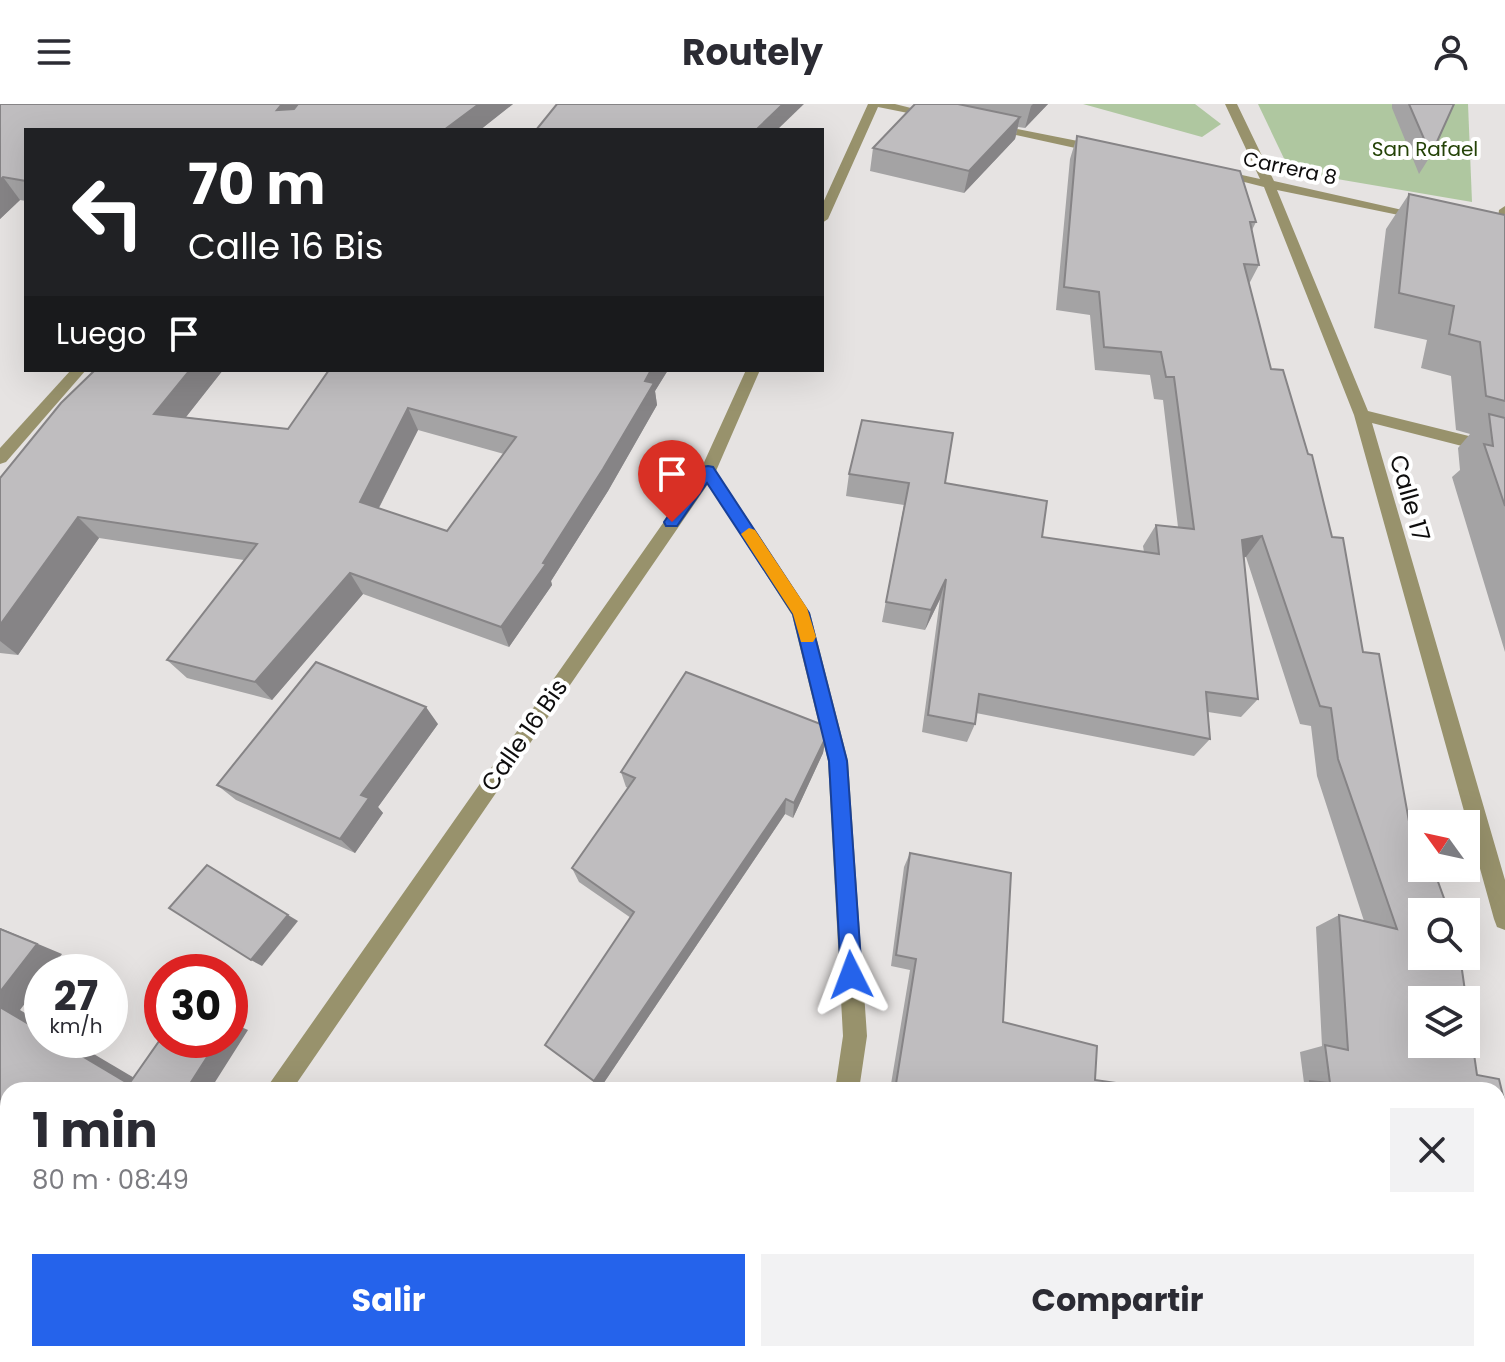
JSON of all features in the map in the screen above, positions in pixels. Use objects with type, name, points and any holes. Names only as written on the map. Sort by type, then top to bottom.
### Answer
[{"type":"street","points":[[824,215],[876,104],[941,117]]},
{"type":"street","name":"Calle 17","points":[[1231,104],[1269,184],[1362,415],[1505,919]]},
{"type":"street","points":[[972,123],[1113,152]]},
{"type":"street","name":"Carrera 8","points":[[1207,171],[1441,220]]},
{"type":"street","points":[[1488,230],[1504,234],[1505,210]]},
{"type":"street","points":[[0,458],[77,372]]},
{"type":"street","name":"Calle 16 Bis","points":[[283,1082],[708,471],[752,372]]},
{"type":"street","points":[[1362,415],[1505,451]]},
{"type":"street","points":[[708,471],[801,613],[838,761],[855,1036],[848,1082]]},
{"type":"green space","points":[[1083,104],[1195,104],[1221,124],[1202,137]]},
{"type":"green space","name":"San Rafael","points":[[1258,104],[1468,104],[1472,202],[1290,171]]},
{"type":"building","points":[[0,104],[282,104],[277,110],[294,109],[298,104],[479,104],[447,128],[24,128],[24,181],[3,177],[0,180]]},
{"type":"building","points":[[557,104],[783,104],[758,128],[538,128]]},
{"type":"building","points":[[915,104],[958,104],[1020,117],[969,171],[873,148]]},
{"type":"building","points":[[1409,104],[1454,104],[1431,155]]},
{"type":"building","points":[[1077,136],[1240,171],[1256,222],[1250,222],[1259,265],[1244,264],[1271,369],[1283,370],[1308,454],[1312,455],[1332,537],[1343,538],[1363,652],[1379,654],[1408,816],[1408,882],[1438,882],[1444,898],[1408,898],[1408,970],[1462,970],[1464,986],[1408,986],[1408,1058],[1475,1058],[1477,1075],[1499,1079],[1500,1082],[1330,1082],[1325,1045],[1348,1050],[1339,915],[1397,929],[1338,759],[1331,708],[1320,706],[1262,536],[1242,540],[1258,699],[1206,692],[1210,739],[979,694],[975,724],[928,715],[946,579],[931,610],[886,602],[909,483],[849,474],[862,420],[953,433],[945,483],[1047,501],[1042,537],[1159,554],[1156,525],[1194,529],[1174,377],[1166,377],[1161,352],[1104,347],[1099,292],[1064,287]]},
{"type":"building","points":[[1409,194],[1505,215],[1505,401],[1486,396],[1480,342],[1449,334],[1454,306],[1399,293]]},
{"type":"building","points":[[93,372],[188,372],[154,414],[288,429],[328,372],[650,372],[645,381],[654,383],[543,563],[546,564],[501,627],[350,573],[255,682],[167,660],[257,544],[78,517],[0,625],[0,478],[61,403]],"holes":[[[408,408],[516,437],[447,531],[360,502]]]},
{"type":"building","points":[[1489,414],[1505,418],[1505,506],[1484,444],[1493,446]]},
{"type":"building","points":[[316,662],[426,707],[361,795],[369,798],[340,839],[217,785]]},
{"type":"building","points":[[686,672],[823,725],[826,737],[794,803],[786,799],[594,1081],[545,1045],[634,912],[572,868],[635,778],[621,772]]},
{"type":"building","points":[[910,853],[1011,873],[1003,1022],[1097,1046],[1095,1080],[1109,1082],[896,1082],[916,959],[896,955]]},
{"type":"building","points":[[207,865],[288,915],[251,960],[248,954],[242,954],[169,908]]},
{"type":"building","points":[[0,929],[37,944],[29,954],[24,954],[24,961],[0,992]]},
{"type":"building","points":[[0,1007],[24,1021],[24,1058],[85,1058],[126,1082],[0,1082]]},
{"type":"building","points":[[147,1058],[206,1058],[191,1082],[130,1082]]},
{"type":"slow traffic","points":[[749,534],[801,613],[807,637]]},
{"type":"route","points":[[672,522],[708,471],[801,613],[838,761],[851,975]]}]
